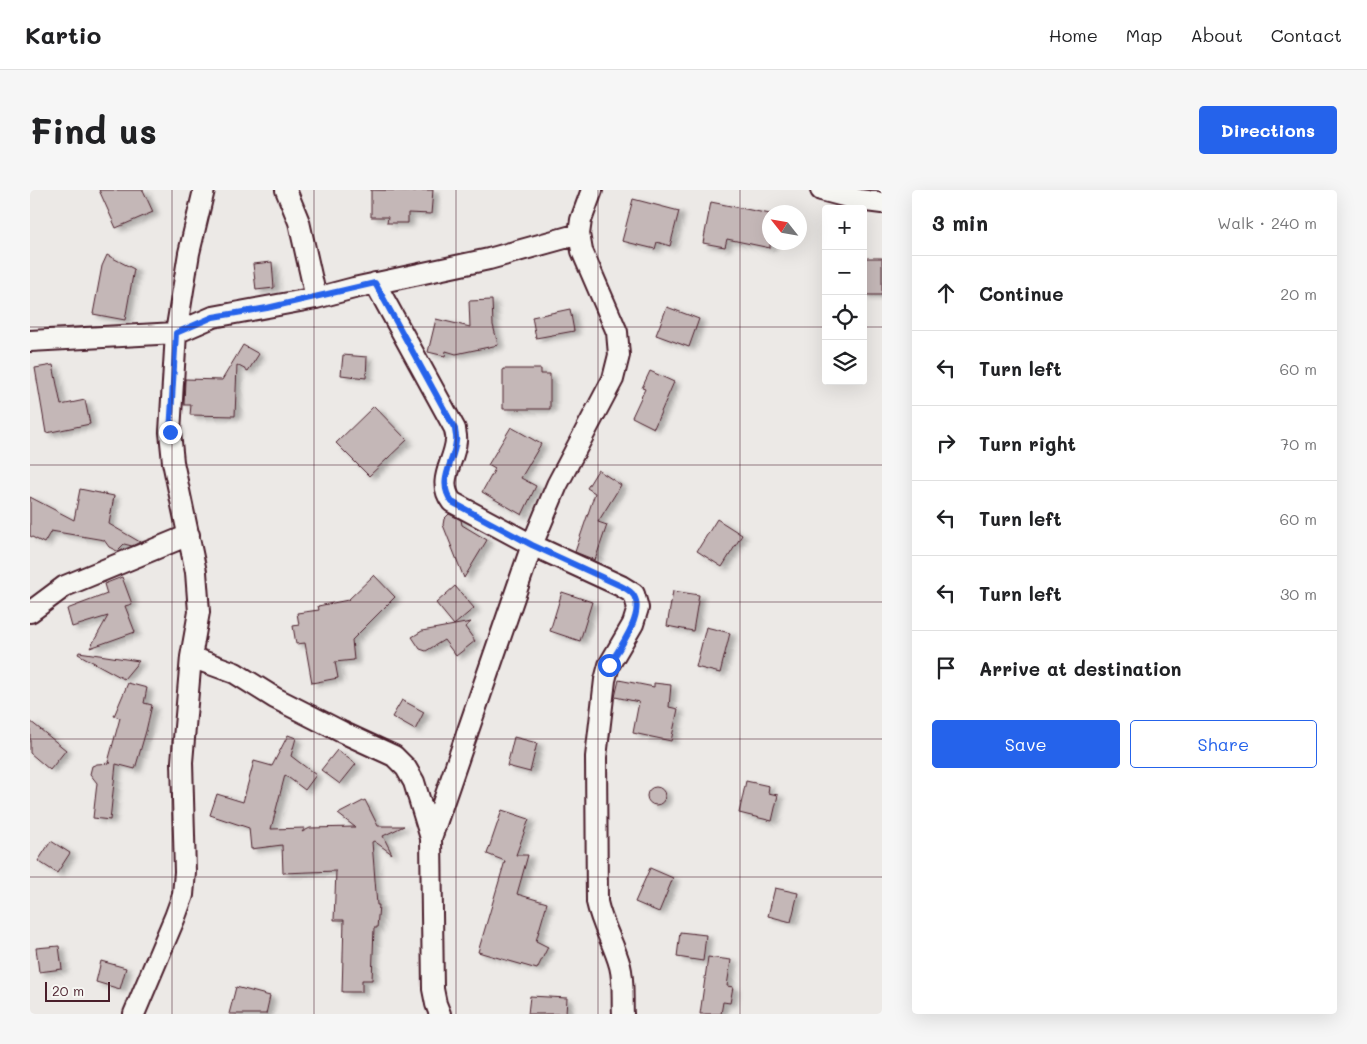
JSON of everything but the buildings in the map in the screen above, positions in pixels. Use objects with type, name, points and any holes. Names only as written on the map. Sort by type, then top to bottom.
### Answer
[{"type":"street","points":[[134,1014],[176,917],[183,895],[186,872],[182,762],[191,657],[199,612],[196,572],[173,462],[170,432],[176,333],[189,253],[204,190]]},
{"type":"street","points":[[286,190],[299,222],[316,298]]},
{"type":"street","points":[[431,838],[532,545],[557,485],[613,380],[619,355],[617,332],[582,250],[579,234],[581,220],[592,190]]},
{"type":"street","points":[[821,190],[855,195],[882,203]]},
{"type":"street","points":[[30,341],[176,333],[213,317],[316,298],[375,283],[489,259],[579,234]]},
{"type":"street","points":[[375,283],[455,429],[456,440],[445,482],[446,494],[452,502],[532,545],[621,586],[634,594],[638,608],[633,624],[609,665],[605,680],[596,757],[596,902],[620,968],[623,1014]]},
{"type":"street","points":[[34,605],[65,586],[189,535]]},
{"type":"street","points":[[191,657],[235,673],[254,686],[334,728],[394,756],[406,768],[414,782],[431,838],[433,980],[436,1004],[440,1014]]},
{"type":"route","points":[[170,432],[176,333],[213,317],[316,298],[375,283],[455,429],[456,440],[445,482],[446,494],[452,502],[532,545],[621,586],[634,594],[638,608],[633,624],[609,665]]}]
